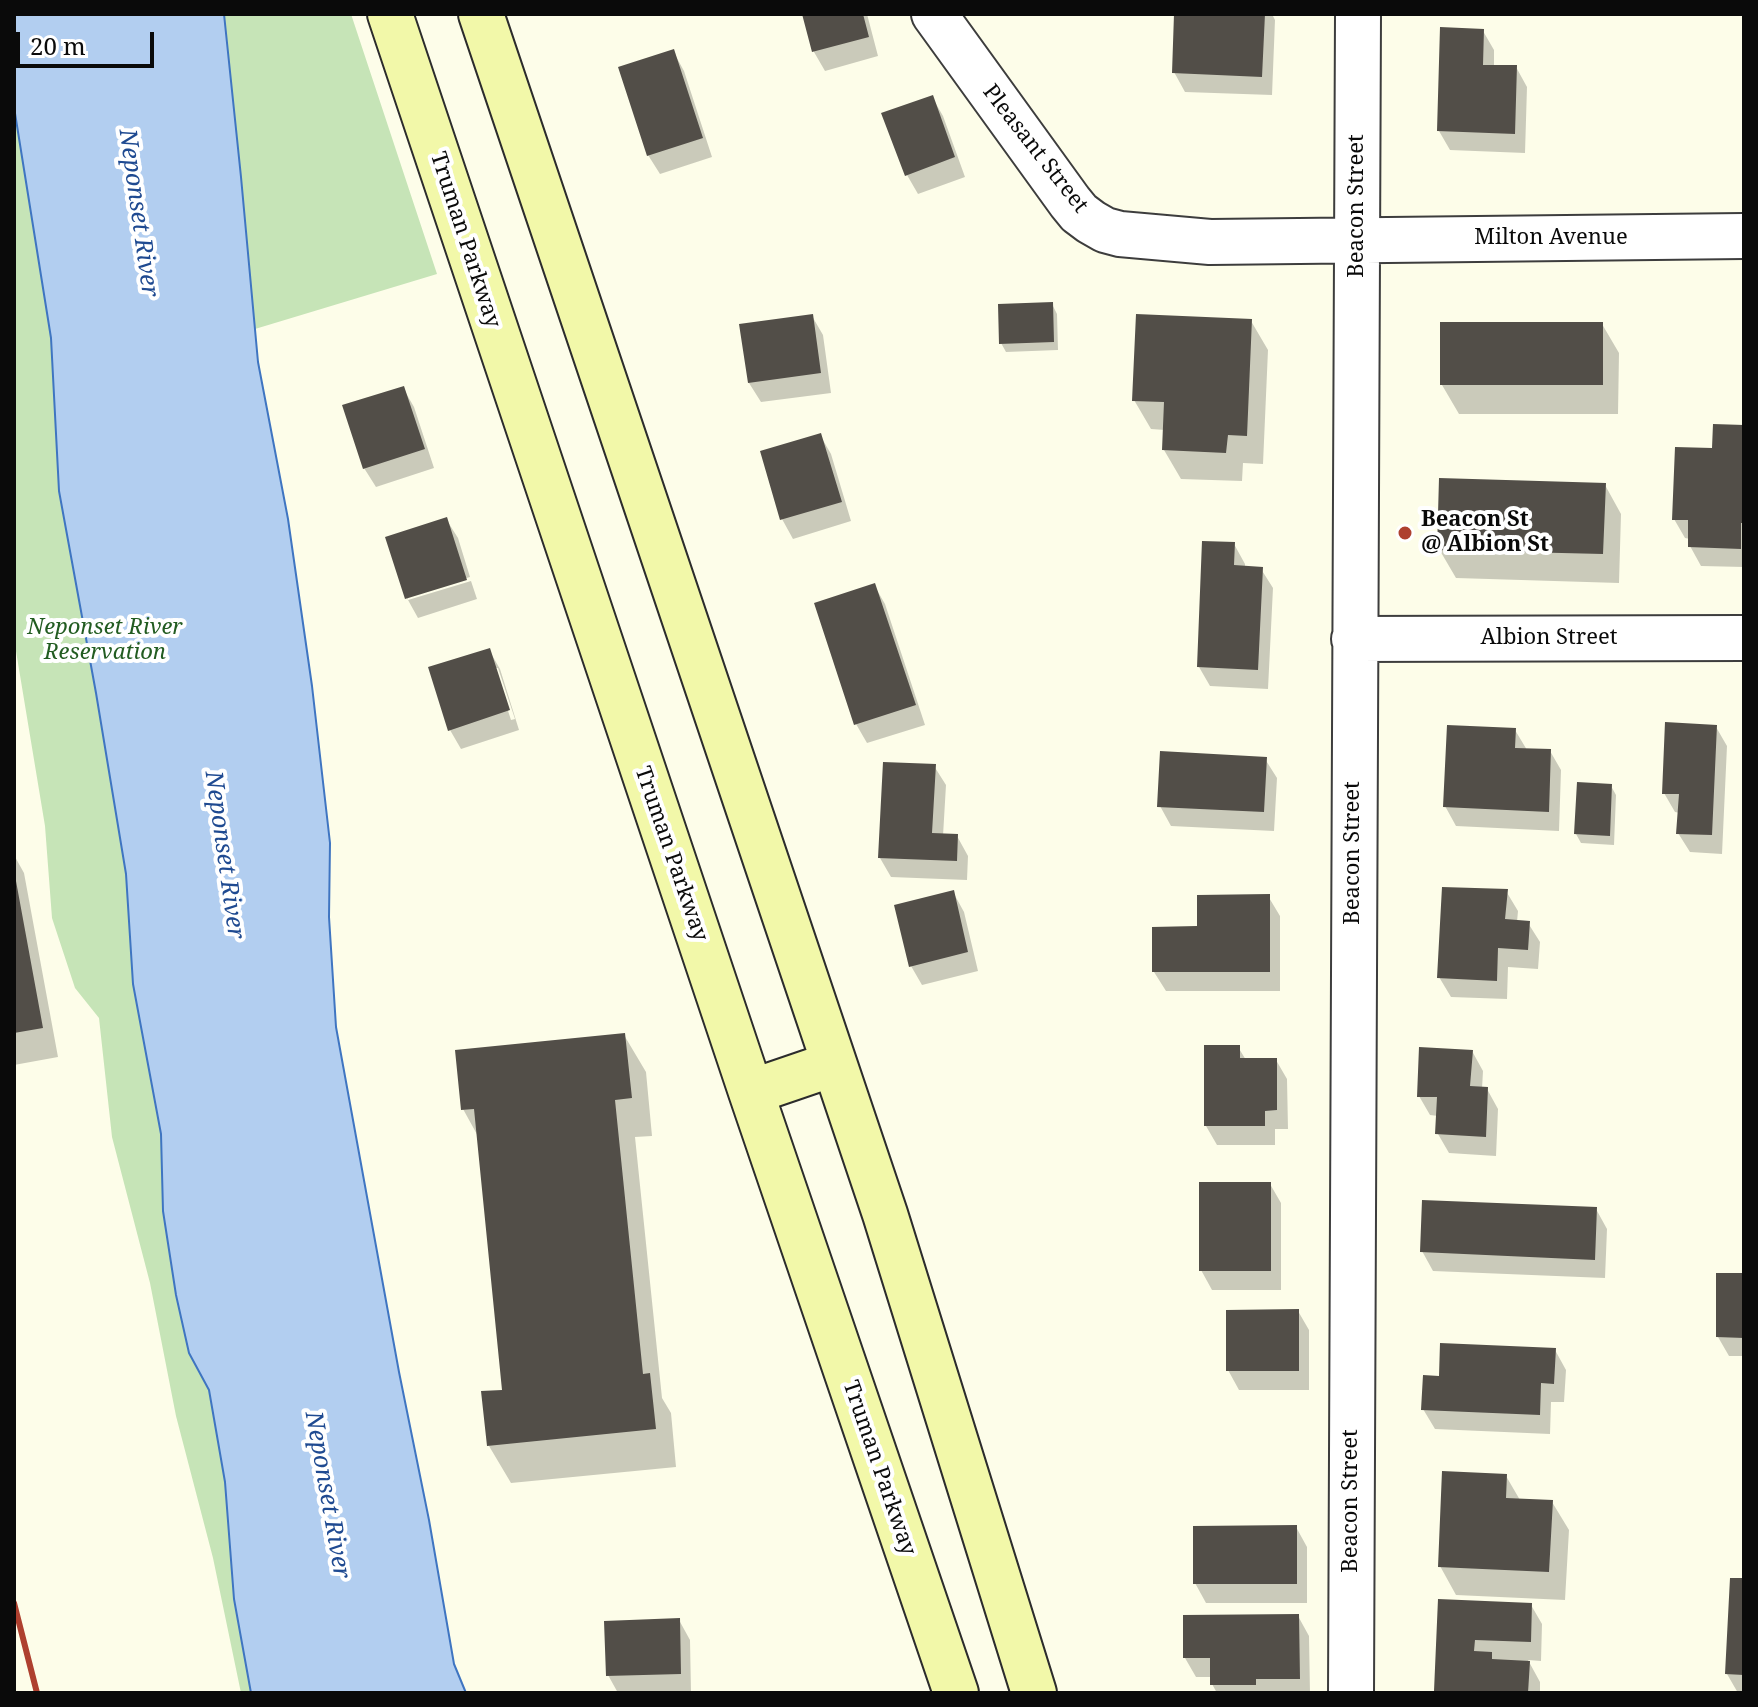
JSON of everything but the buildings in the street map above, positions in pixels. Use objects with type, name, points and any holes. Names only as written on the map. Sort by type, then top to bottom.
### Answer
[{"type":"main road","name":"Truman Parkway","points":[[390,14],[956,1693]]},
{"type":"main road","points":[[481,14],[912,1298],[1034,1693]]},
{"type":"main road","points":[[751,1092],[833,1064]]},
{"type":"street","name":"Pleasant Street","points":[[934,14],[1070,202],[1079,213],[1105,230],[1168,240],[1210,242],[1357,239]]},
{"type":"street","name":"Beacon Street","points":[[1351,1693],[1358,14]]},
{"type":"street","name":"Milton Avenue","points":[[1357,239],[1744,236]]},
{"type":"street","name":"Albion Street","points":[[1354,639],[1744,638]]},
{"type":"green space","name":"Neponset River Reservation","points":[[14,14],[359,1693],[241,1693],[213,1558],[176,1416],[150,1283],[112,1137],[99,1018],[75,988],[52,918],[45,826],[14,639]]},
{"type":"green space","points":[[224,14],[351,14],[437,274],[255,329]]},
{"type":"water","name":"Neponset River","points":[[14,14],[224,14],[258,362],[288,519],[330,843],[329,917],[336,1027],[454,1664],[466,1693],[251,1693],[234,1599],[225,1482],[209,1390],[189,1353],[176,1295],[163,1211],[161,1134],[133,984],[126,874],[59,491],[51,338],[14,107]]},
{"type":"railway","points":[[14,1603],[37,1693]]},
{"type":"place","name":"Beacon St @ Albion St","points":[[1405,533]]}]
